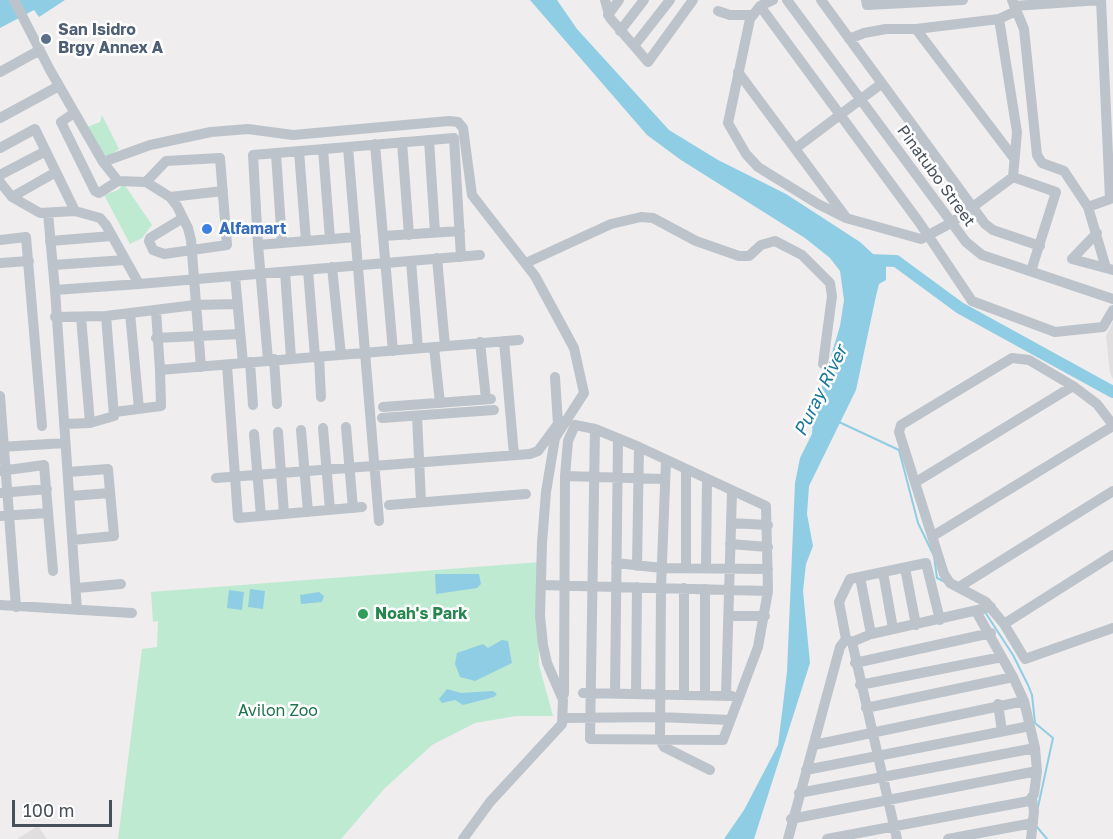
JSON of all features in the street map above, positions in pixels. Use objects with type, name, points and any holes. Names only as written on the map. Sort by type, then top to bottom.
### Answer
[{"type":"street","points":[[14,0],[59,86],[103,162],[118,181]]},
{"type":"street","points":[[605,0],[608,15],[648,62],[693,0]]},
{"type":"street","points":[[608,15],[619,0]]},
{"type":"street","points":[[620,31],[644,0]]},
{"type":"street","points":[[773,0],[760,6],[751,15],[728,123],[746,154],[768,173],[818,204],[846,218],[907,237],[921,239],[951,223],[1013,177]]},
{"type":"street","name":"Pinatubo Street","points":[[787,0],[966,242],[982,255],[1113,299]]},
{"type":"street","points":[[866,0],[867,5],[963,0]]},
{"type":"street","points":[[849,39],[864,33],[886,29],[916,29],[999,19],[1014,5],[1101,0],[1111,199],[1088,207]]},
{"type":"street","points":[[634,46],[667,1],[683,14]]},
{"type":"street","points":[[825,1],[880,84],[971,208],[993,230],[1040,246]]},
{"type":"street","points":[[1014,5],[1024,29],[1037,155],[1042,163],[1064,171],[1088,207],[1109,269]]},
{"type":"street","points":[[760,6],[841,114],[977,305],[1055,332],[1103,327],[1113,310]]},
{"type":"street","points":[[718,11],[730,15],[751,15]]},
{"type":"street","points":[[999,19],[1017,132],[1013,177]]},
{"type":"street","points":[[916,29],[1013,157]]},
{"type":"street","points":[[0,72],[40,50]]},
{"type":"street","points":[[738,72],[846,218]]},
{"type":"street","points":[[796,148],[880,84]]},
{"type":"street","points":[[0,117],[59,86]]},
{"type":"street","points":[[74,112],[61,123],[95,191],[99,193],[118,181],[146,182],[170,197],[188,228],[201,367]]},
{"type":"street","points":[[103,162],[150,145],[211,132],[248,129],[293,135],[454,121],[461,125],[465,132],[472,195],[526,263],[574,348],[584,393],[555,438],[542,543],[540,616],[543,645],[547,663],[561,694],[564,718],[560,728],[490,802],[464,839]]},
{"type":"street","points":[[0,148],[35,129],[75,211]]},
{"type":"street","points":[[277,404],[259,274],[252,156],[454,138],[461,257]]},
{"type":"street","points":[[429,140],[435,232]]},
{"type":"street","points":[[402,142],[409,234]]},
{"type":"street","points":[[375,144],[393,351]]},
{"type":"street","points":[[348,147],[379,521]]},
{"type":"street","points":[[323,149],[330,239]]},
{"type":"street","points":[[0,175],[46,151]]},
{"type":"street","points":[[299,151],[306,241]]},
{"type":"street","points":[[276,154],[282,243]]},
{"type":"street","points":[[146,182],[166,162],[217,157],[222,164],[227,245],[159,254],[150,247],[149,241],[153,235],[183,218]]},
{"type":"street","points":[[12,197],[56,172]]},
{"type":"street","points":[[1013,177],[1056,192],[1031,271]]},
{"type":"street","points":[[0,182],[12,197],[40,213],[75,211],[100,218],[139,284]]},
{"type":"street","points":[[170,197],[223,191]]},
{"type":"street","points":[[48,213],[77,610]]},
{"type":"street","points":[[526,263],[611,224],[641,217],[653,218],[696,241],[739,256],[749,256],[761,245],[775,241],[802,255],[830,283],[832,296],[823,363]]},
{"type":"street","points":[[383,236],[460,231]]},
{"type":"street","points":[[1096,232],[1072,259],[1109,269]]},
{"type":"street","points":[[51,241],[112,236]]},
{"type":"street","points":[[0,240],[26,237],[42,426]]},
{"type":"street","points":[[258,245],[356,237]]},
{"type":"street","points":[[55,290],[480,255]]},
{"type":"street","points":[[437,258],[446,346]]},
{"type":"street","points":[[53,265],[125,260]]},
{"type":"street","points":[[0,263],[29,261]]},
{"type":"street","points":[[411,261],[418,348]]},
{"type":"street","points":[[332,267],[341,355]]},
{"type":"street","points":[[308,270],[321,397]]},
{"type":"street","points":[[285,272],[291,358]]},
{"type":"street","points":[[235,276],[240,334],[253,405]]},
{"type":"street","points":[[55,317],[106,316],[195,305],[236,304]]},
{"type":"street","points":[[115,412],[162,405],[156,311]]},
{"type":"street","points":[[130,313],[139,409]]},
{"type":"street","points":[[64,424],[111,419],[115,412],[106,316]]},
{"type":"street","points":[[81,317],[90,423]]},
{"type":"street","points":[[156,338],[240,334]]},
{"type":"street","points":[[160,370],[519,340]]},
{"type":"street","points":[[504,341],[514,455]]},
{"type":"street","points":[[480,342],[490,403]]},
{"type":"street","points":[[434,347],[440,403]]},
{"type":"street","points":[[933,536],[1113,426],[1097,404],[1073,386],[1049,370],[1017,357],[943,398],[899,428],[940,565],[942,585],[940,620]]},
{"type":"street","points":[[227,365],[238,518],[358,507],[349,467],[346,427]]},
{"type":"street","points":[[216,478],[328,471],[349,467],[514,455],[538,451],[558,424],[555,377]]},
{"type":"street","points":[[916,482],[1073,386]]},
{"type":"street","points":[[0,396],[5,516],[16,607]]},
{"type":"street","points":[[440,403],[490,403],[417,416],[382,413],[440,403]]},
{"type":"street","points":[[417,416],[421,501]]},
{"type":"street","points":[[564,694],[565,476],[568,441],[573,428],[579,425],[595,429],[618,438],[766,506],[768,591],[758,647],[723,741],[590,739],[591,717],[586,693],[592,586],[595,429]]},
{"type":"street","points":[[323,428],[330,510]]},
{"type":"street","points":[[301,430],[308,512]]},
{"type":"street","points":[[278,432],[284,514]]},
{"type":"street","points":[[254,434],[261,516]]},
{"type":"street","points":[[615,693],[618,438]]},
{"type":"street","points":[[2,447],[65,443]]},
{"type":"street","points":[[637,566],[639,447]]},
{"type":"street","points":[[666,461],[661,588],[660,740],[664,747],[710,770]]},
{"type":"street","points":[[3,471],[44,465],[53,571]]},
{"type":"street","points":[[68,472],[107,468],[114,536],[73,540]]},
{"type":"street","points":[[686,470],[687,568]]},
{"type":"street","points":[[565,476],[664,479]]},
{"type":"street","points":[[706,567],[707,478]]},
{"type":"street","points":[[4,493],[46,489]]},
{"type":"street","points":[[726,695],[732,492]]},
{"type":"street","points":[[959,587],[1113,492]]},
{"type":"street","points":[[70,496],[110,493]]},
{"type":"street","points":[[389,505],[526,494]]},
{"type":"street","points":[[5,516],[48,513]]},
{"type":"street","points":[[731,523],[768,525]]},
{"type":"street","points":[[730,544],[768,547]]},
{"type":"street","points":[[1004,624],[1113,555]]},
{"type":"street","points":[[616,563],[662,568],[768,569]]},
{"type":"street","points":[[897,839],[839,602],[849,579],[926,563],[942,585],[959,587],[986,602],[984,610],[991,633],[1024,701],[1035,748],[1037,771],[1032,799],[1031,839]]},
{"type":"street","points":[[904,568],[916,625]]},
{"type":"street","points":[[883,572],[893,629]]},
{"type":"street","points":[[860,577],[871,634]]},
{"type":"street","points":[[77,588],[121,584]]},
{"type":"street","points":[[541,585],[768,591]]},
{"type":"street","points":[[636,694],[637,587]]},
{"type":"street","points":[[684,588],[684,695]]},
{"type":"street","points":[[705,589],[705,694]]},
{"type":"street","points":[[0,605],[132,613]]},
{"type":"street","points":[[788,839],[791,819],[814,745],[840,647],[849,641],[871,634],[984,610],[1004,624],[1024,660],[1113,628]]},
{"type":"street","points":[[730,616],[765,616]]},
{"type":"street","points":[[855,663],[991,633]]},
{"type":"street","points":[[860,685],[1002,657]]},
{"type":"street","points":[[866,708],[1013,677]]},
{"type":"street","points":[[586,693],[705,694],[738,697]]},
{"type":"street","points":[[814,745],[998,704],[1024,701]]},
{"type":"street","points":[[998,704],[1002,731]]},
{"type":"street","points":[[564,718],[659,717],[730,720]]},
{"type":"street","points":[[806,770],[1030,726]]},
{"type":"street","points":[[799,793],[1035,748]]},
{"type":"street","points":[[791,819],[1037,771]]},
{"type":"street","points":[[827,839],[1032,799]]},
{"type":"street","points":[[948,839],[1033,823]]},
{"type":"shaded area","points":[[1113,321],[1113,379],[1110,373],[1106,336]]},
{"type":"shaded area","points":[[38,826],[47,839],[17,839]]},
{"type":"green space","points":[[102,115],[119,149],[109,156],[102,155],[87,127],[100,122]]},
{"type":"green space","points":[[124,184],[152,225],[142,238],[130,244],[104,195],[118,190]]},
{"type":"green space","name":"Avilon Zoo","points":[[540,562],[539,665],[553,716],[516,716],[475,723],[432,745],[384,789],[341,839],[118,839],[142,649],[157,647],[158,621],[153,622],[151,592]]},
{"type":"water","points":[[0,0],[65,0],[39,17],[34,10],[0,28]]},
{"type":"water","name":"Puray River","points":[[530,0],[557,0],[577,29],[669,130],[718,160],[786,194],[860,242],[886,266],[886,280],[879,284],[856,390],[809,486],[807,514],[813,546],[806,564],[803,591],[810,663],[754,839],[724,839],[744,810],[778,745],[787,672],[795,483],[800,458],[812,434],[813,416],[840,326],[844,300],[840,271],[830,258],[805,238],[681,160],[647,135]]},
{"type":"water","points":[[435,574],[479,574],[481,584],[477,588],[436,594]]},
{"type":"water","points":[[250,589],[265,591],[263,609],[248,607]]},
{"type":"water","points":[[229,590],[244,592],[242,610],[227,608]]},
{"type":"water","points":[[319,592],[324,596],[322,602],[301,604],[300,595]]},
{"type":"water","points":[[502,640],[508,641],[512,663],[475,681],[460,677],[455,664],[457,653],[483,644],[488,648]]},
{"type":"water","points":[[447,689],[461,693],[493,691],[497,694],[494,697],[463,705],[455,700],[442,703],[439,699]]},
{"type":"waterway","points":[[868,260],[896,261],[960,308],[1113,392]]},
{"type":"waterway","points":[[839,422],[899,450],[918,523],[934,556],[937,578],[945,582]]},
{"type":"waterway","points":[[985,612],[1013,655],[1028,685],[1032,695],[1035,723],[1053,738],[1038,807]]},
{"type":"waterway","points":[[1037,827],[1047,839]]},
{"type":"place","name":"San Isidro Brgy Annex A","points":[[46,39]]},
{"type":"place","name":"Alfamart","points":[[207,229]]},
{"type":"place","name":"Noah's Park","points":[[363,614]]}]
